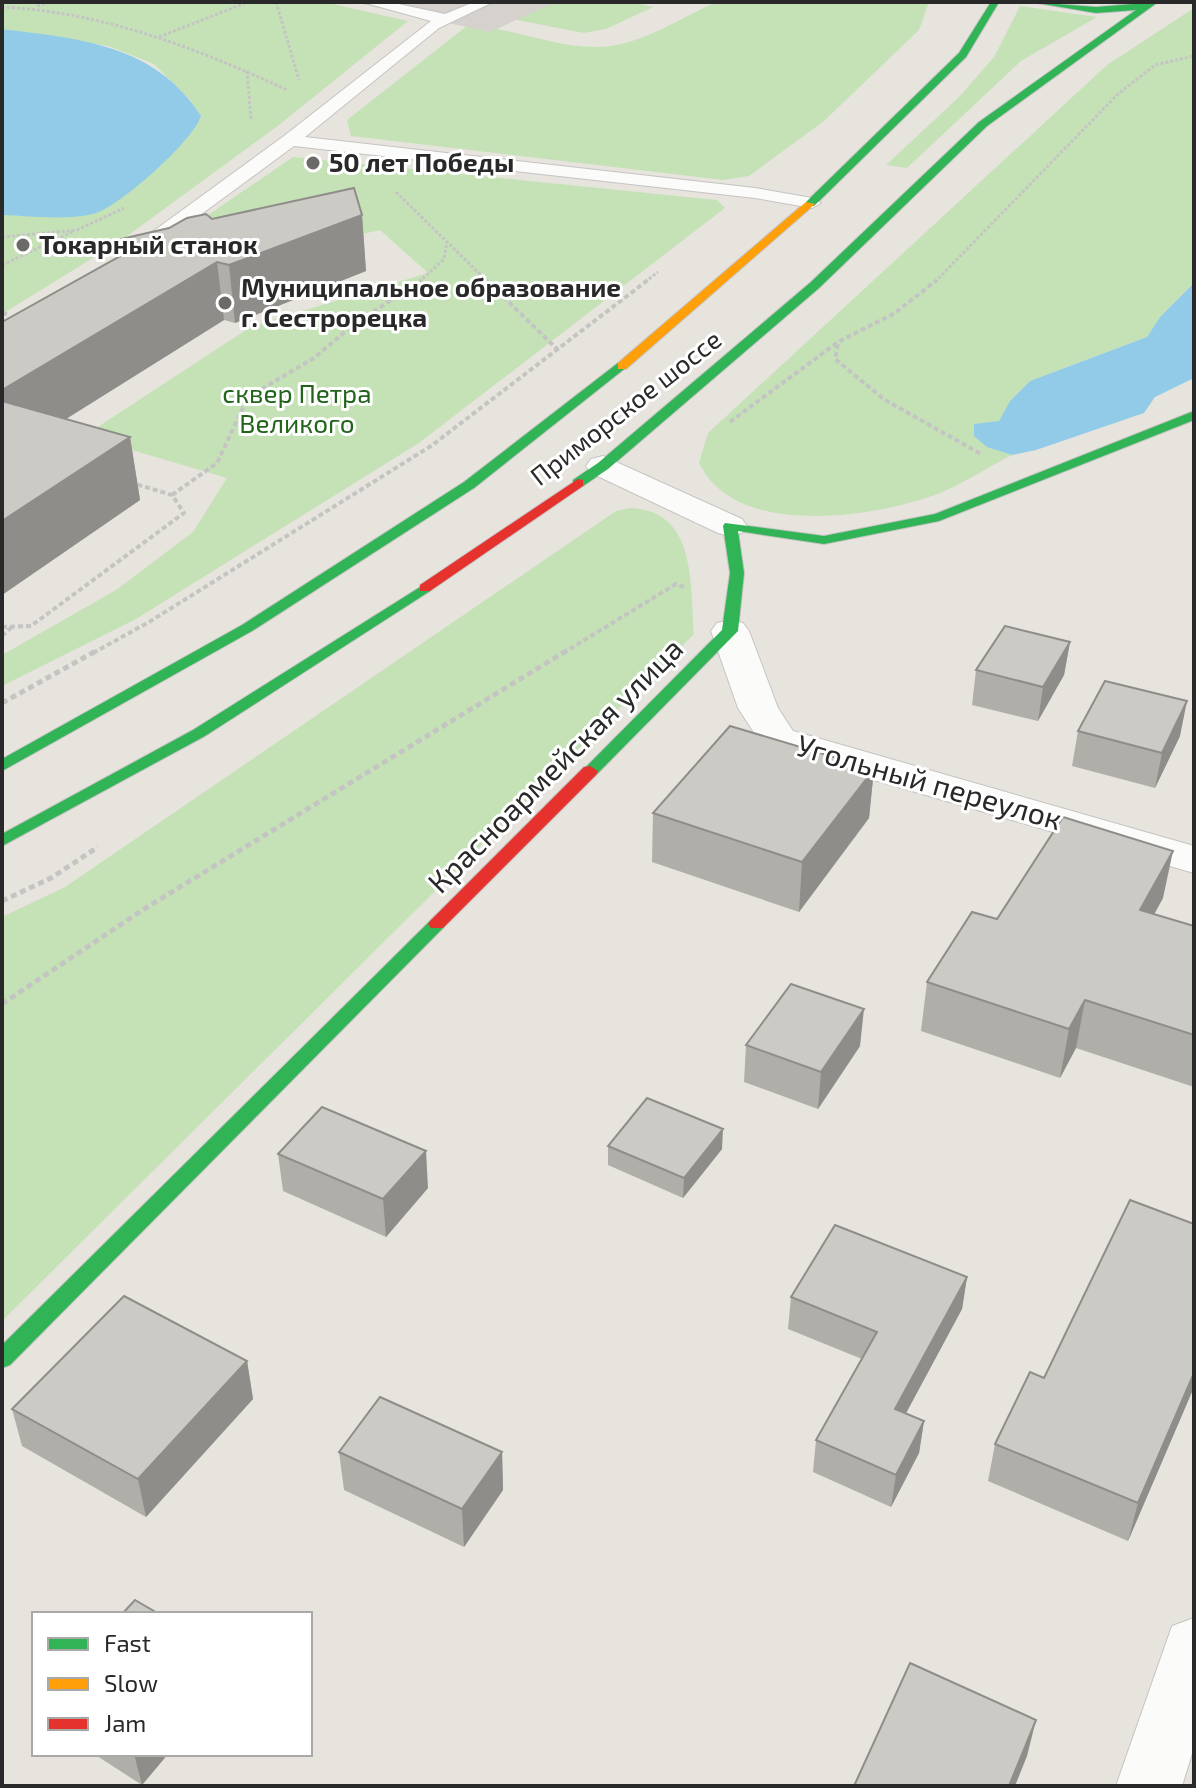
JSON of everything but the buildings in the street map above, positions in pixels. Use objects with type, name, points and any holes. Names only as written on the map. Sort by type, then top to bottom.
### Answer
[{"type":"main road","name":"Приморское шоссе","points":[[2,766],[247,628],[469,485],[636,355],[812,203],[963,55],[995,2]]},
{"type":"main road","points":[[1035,2],[1096,10],[1150,5]]},
{"type":"main road","name":"Приморское шоссе","points":[[2,841],[199,733],[343,644],[603,466],[815,285],[983,124],[1150,5]]},
{"type":"main road","points":[[731,619],[737,573],[730,526],[824,540],[939,517],[1194,415]]},
{"type":"main road","name":"Красноармейская улица","points":[[2,1359],[731,619]]},
{"type":"street","points":[[603,466],[730,526]]},
{"type":"street","name":"Угольный переулок","points":[[731,619],[758,708],[778,739],[1194,860]]},
{"type":"street","points":[[1149,1786],[1194,1646]]},
{"type":"lane","points":[[369,2],[445,19]]},
{"type":"lane","points":[[131,255],[290,140],[445,19],[486,2]]},
{"type":"lane","points":[[290,140],[755,193],[812,203]]},
{"type":"path","points":[[36,7],[50,2]]},
{"type":"path","points":[[158,37],[248,2]]},
{"type":"path","points":[[276,2],[300,79],[287,91]]},
{"type":"path","points":[[2,7],[36,7],[158,37],[247,71],[327,110]]},
{"type":"path","points":[[982,454],[888,403],[854,379],[835,359],[838,342],[895,313],[927,290],[1118,94],[1155,65],[1194,56]]},
{"type":"path","points":[[247,71],[251,120]]},
{"type":"path","points":[[243,127],[263,110]]},
{"type":"path","points":[[349,147],[558,350]]},
{"type":"path","points":[[2,265],[126,208]]},
{"type":"path","points":[[2,237],[77,230]]},
{"type":"path","points":[[172,495],[217,463],[248,397],[314,358],[353,325],[430,275],[444,259],[447,242]]},
{"type":"path","points":[[2,703],[149,622],[431,446],[662,269]]},
{"type":"path","points":[[2,627],[31,626],[184,513],[172,495],[126,481]]},
{"type":"path","points":[[2,1004],[144,909],[676,584],[731,619]]},
{"type":"path","points":[[2,636],[13,626]]},
{"type":"green space","points":[[2,2],[324,2],[408,21],[279,125],[119,242],[2,314],[2,215],[61,216],[191,101],[154,64],[108,46],[2,29]]},
{"type":"green space","points":[[529,2],[633,2],[653,7],[606,29],[584,33],[497,16]]},
{"type":"green space","points":[[716,2],[929,2],[919,30],[824,121],[749,176],[723,180],[351,136],[347,120],[468,25],[571,45],[612,46],[653,33]]},
{"type":"green space","points":[[1020,6],[1097,17],[1021,61],[907,168],[886,165],[959,97],[994,57]]},
{"type":"green space","points":[[1194,8],[1194,283],[1160,317],[1147,337],[1030,381],[1010,401],[987,447],[1012,455],[947,490],[923,499],[861,513],[793,515],[762,510],[734,500],[711,481],[699,463],[708,433],[1107,65]]},
{"type":"green space","name":"сквер Петра Великого","points":[[293,157],[717,200],[725,208],[419,443],[136,619],[2,686],[2,655],[116,590],[193,532],[227,478],[84,436],[252,326],[428,273],[380,230],[219,267],[119,276]]},
{"type":"green space","points":[[630,508],[652,512],[668,522],[679,536],[690,573],[694,634],[2,1321],[2,917],[65,887],[616,511]]},
{"type":"shaded area","points":[[353,2],[556,2],[490,32]]},
{"type":"water","points":[[2,29],[87,42],[138,59],[161,73],[182,92],[201,116],[171,155],[138,186],[107,208],[74,217],[2,215]]},
{"type":"water","points":[[1194,283],[1194,378],[1155,397],[1144,413],[1036,450],[1012,455],[987,447],[974,436],[974,424],[999,421],[1010,401],[1030,381],[1147,337],[1160,317]]},
{"type":"traffic: fast","points":[[810,204],[963,55],[995,2]]},
{"type":"traffic: fast","points":[[1035,2],[1096,10],[1147,7]]},
{"type":"traffic: fast","points":[[578,483],[603,466],[815,285],[983,124],[1154,2]]},
{"type":"traffic: fast","points":[[2,766],[247,628],[469,485],[622,366]]},
{"type":"traffic: fast","points":[[590,771],[730,631],[737,573],[730,526],[824,540],[939,517],[1194,415]]},
{"type":"traffic: fast","points":[[2,841],[199,733],[425,588]]},
{"type":"traffic: fast","points":[[2,1359],[437,924]]},
{"type":"traffic: slow","points":[[622,366],[810,204]]},
{"type":"traffic: jam","points":[[425,588],[578,483]]},
{"type":"traffic: jam","points":[[437,924],[590,771]]},
{"type":"place","name":"50 лет Победы","points":[[313,163]]},
{"type":"place","name":"Токарный станок","points":[[23,245]]},
{"type":"place","name":"Муниципальное образование г. Сестрорецка","points":[[225,303]]}]
